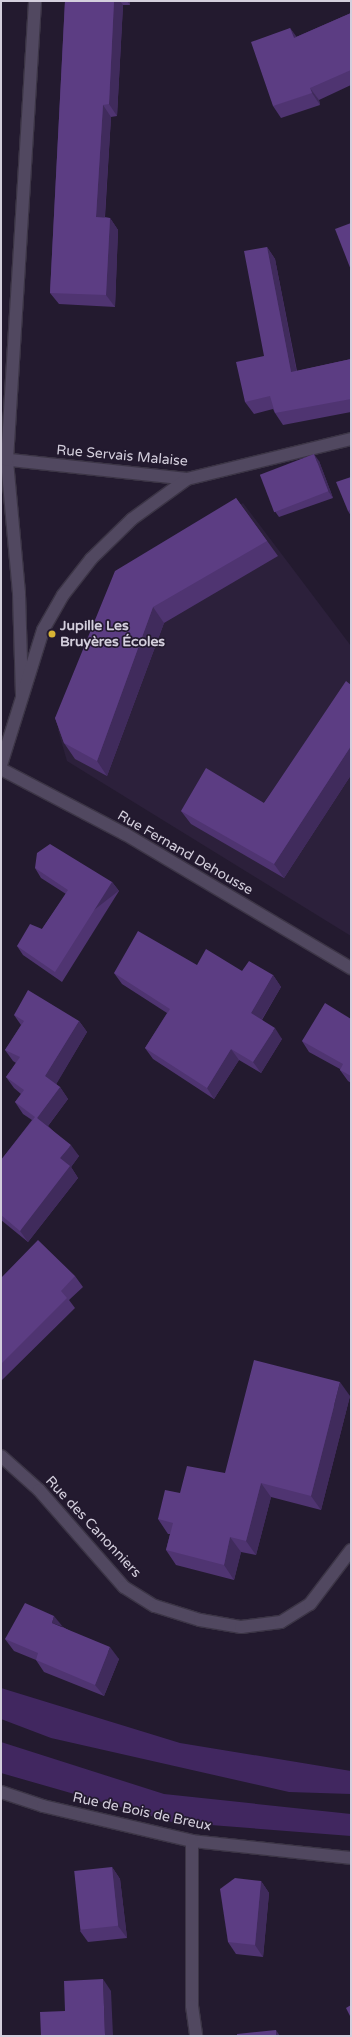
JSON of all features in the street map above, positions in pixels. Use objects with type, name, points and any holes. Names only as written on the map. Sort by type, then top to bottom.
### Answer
[{"type":"street","points":[[4,460],[35,1]]},
{"type":"street","name":"Rue Servais Malaise","points":[[4,460],[187,479],[351,439]]},
{"type":"street","points":[[1,448],[4,460],[19,593],[22,695]]},
{"type":"street","points":[[1,765],[43,630],[63,595],[91,559],[132,519],[187,479]]},
{"type":"street","name":"Rue Fernand Dehousse","points":[[1,769],[125,834],[351,968]]},
{"type":"street","name":"Rue des Canonniers","points":[[1,1456],[39,1490],[124,1586],[155,1606],[200,1620],[242,1627],[281,1622],[310,1604],[351,1550]]},
{"type":"street","name":"Rue de Bois de Breux","points":[[1,1792],[192,1841],[351,1858]]},
{"type":"street","points":[[192,1841],[192,2006],[196,2036]]},
{"type":"shaded area","points":[[243,503],[351,646],[351,936],[67,761],[58,730],[124,577]]},
{"type":"shaded area","points":[[1,1688],[180,1743],[351,1771],[351,1794],[289,1792],[51,1738],[1,1719]]},
{"type":"shaded area","points":[[1,1742],[164,1794],[351,1814],[351,1836],[172,1822],[1,1773]]},
{"type":"building","points":[[65,1],[114,1],[109,104],[103,105],[96,217],[110,218],[106,295],[50,293]]},
{"type":"building","points":[[351,13],[351,70],[310,88],[312,93],[273,106],[251,42],[290,28],[294,38]]},
{"type":"building","points":[[351,223],[351,270],[335,229]]},
{"type":"building","points":[[267,247],[291,372],[351,359],[351,399],[275,413],[270,396],[245,402],[236,362],[264,356],[244,251]]},
{"type":"building","points":[[314,454],[328,491],[274,512],[260,475]]},
{"type":"building","points":[[351,477],[351,509],[348,511],[336,482]]},
{"type":"building","points":[[236,498],[267,541],[153,607],[97,761],[64,743],[55,718],[115,571]]},
{"type":"building","points":[[346,681],[351,685],[351,746],[274,864],[181,811],[206,768],[264,803]]},
{"type":"building","points":[[50,844],[112,882],[55,972],[17,946],[30,924],[42,929],[68,890],[35,868],[37,853]]},
{"type":"building","points":[[138,931],[197,965],[206,949],[242,971],[249,961],[273,975],[251,1013],[275,1028],[253,1062],[231,1049],[207,1088],[145,1048],[170,1009],[114,973]]},
{"type":"building","points":[[28,990],[79,1021],[45,1076],[60,1087],[37,1118],[71,1145],[60,1158],[70,1166],[20,1231],[1,1215],[1,1160],[35,1117],[15,1102],[24,1090],[6,1077],[20,1057],[5,1050],[24,1021],[14,1015]]},
{"type":"building","points":[[325,1003],[351,1019],[351,1076],[340,1070],[343,1064],[302,1041]]},
{"type":"building","points":[[38,1240],[75,1276],[61,1291],[67,1298],[1,1364],[1,1278]]},
{"type":"building","points":[[254,1360],[340,1382],[311,1496],[261,1483],[246,1541],[230,1537],[224,1565],[166,1550],[173,1523],[158,1519],[165,1490],[180,1493],[187,1466],[225,1473]]},
{"type":"building","points":[[25,1603],[54,1616],[52,1623],[110,1647],[95,1685],[36,1660],[38,1653],[5,1639]]},
{"type":"building","points":[[112,1867],[118,1926],[80,1930],[74,1871]]},
{"type":"building","points":[[235,1878],[261,1881],[255,1945],[228,1942],[220,1889]]},
{"type":"building","points":[[103,1979],[105,2035],[41,2036],[40,2012],[65,2011],[64,1981]]},
{"type":"building","points":[[351,2005],[351,2018],[346,2008]]},
{"type":"building","points":[[276,2030],[276,2036],[237,2036],[237,2034]]},
{"type":"place","name":"Jupille Les Bruyères Écoles","points":[[52,634]]}]
